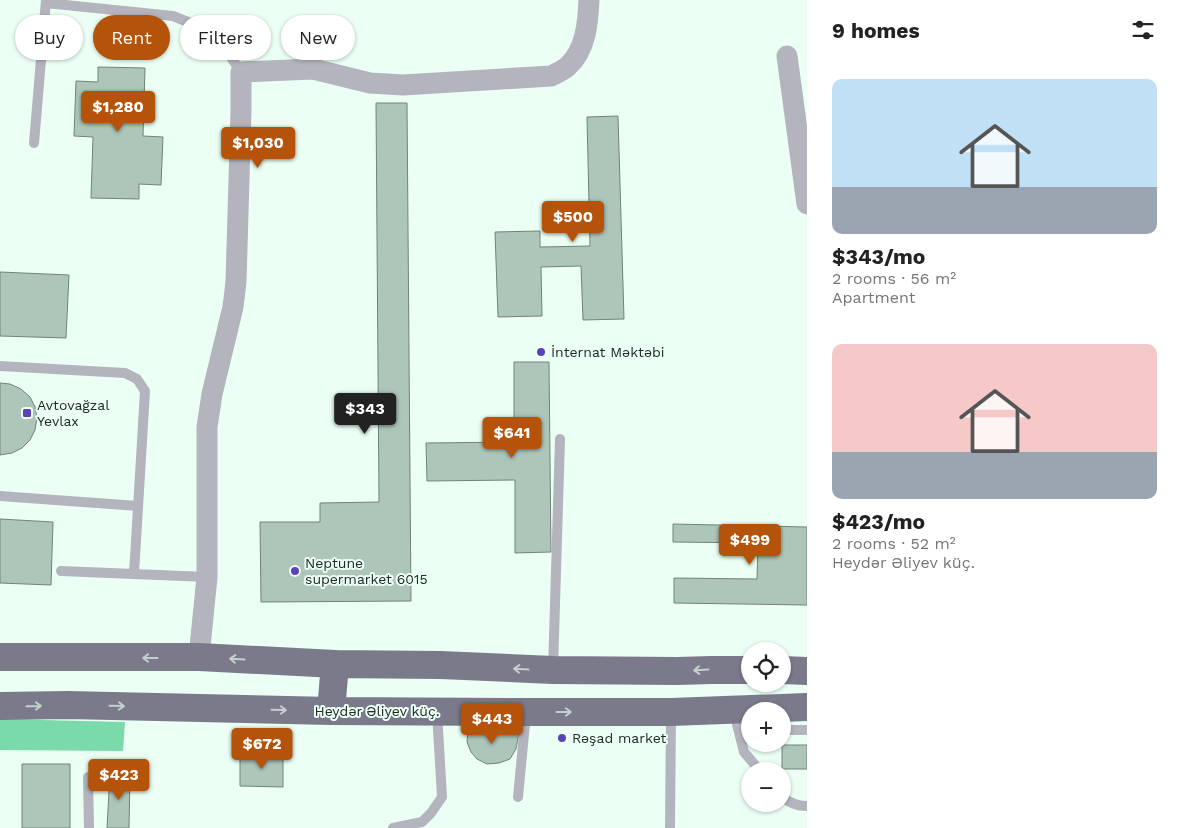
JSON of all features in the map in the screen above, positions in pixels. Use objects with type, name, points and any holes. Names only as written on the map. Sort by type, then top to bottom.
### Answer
[{"type":"main road","points":[[0,657],[199,657],[334,664],[442,665],[553,670],[741,670]]},
{"type":"main road","points":[[332,711],[334,664]]},
{"type":"main road","points":[[791,670],[807,671]]},
{"type":"main road","name":"Heydər Əliyev küç.","points":[[0,706],[68,705],[332,711],[670,712],[740,722],[807,707]]},
{"type":"street","points":[[199,657],[207,577],[207,427],[212,394],[233,307],[236,282],[241,72],[313,69],[370,83],[403,85],[551,76],[568,66],[581,50],[588,19],[589,0]]},
{"type":"street","points":[[787,56],[807,204]]},
{"type":"lane","points":[[34,143],[46,2],[173,16],[198,26],[220,42],[241,72]]},
{"type":"lane","points":[[0,366],[125,373],[138,379],[145,392],[134,574]]},
{"type":"lane","points":[[553,670],[560,439]]},
{"type":"lane","points":[[0,496],[138,506]]},
{"type":"lane","points":[[61,571],[207,577]]},
{"type":"lane","points":[[393,828],[422,822],[442,797],[437,711]]},
{"type":"lane","points":[[518,797],[526,712]]},
{"type":"lane","points":[[670,712],[670,828]]},
{"type":"lane","points":[[740,722],[744,752],[752,762]]},
{"type":"lane","points":[[791,730],[807,730]]},
{"type":"lane","points":[[88,777],[89,828]]},
{"type":"lane","points":[[791,803],[807,806]]},
{"type":"green space","points":[[0,719],[125,722],[123,751],[0,750]]},
{"type":"building","points":[[98,67],[145,68],[143,136],[163,137],[161,185],[139,184],[139,199],[91,198],[93,137],[74,136],[76,81],[98,82]]},
{"type":"building","points":[[376,103],[407,103],[411,601],[261,602],[260,522],[320,522],[320,503],[379,502]]},
{"type":"building","points":[[618,116],[624,319],[583,320],[581,266],[541,267],[542,316],[498,317],[495,232],[540,231],[540,247],[590,246],[587,117]]},
{"type":"building","points":[[0,272],[69,275],[66,338],[0,336]]},
{"type":"building","points":[[514,362],[549,362],[551,552],[515,553],[515,480],[427,481],[426,443],[514,442]]},
{"type":"building","points":[[0,383],[10,384],[21,389],[30,397],[35,407],[37,418],[35,430],[30,440],[22,448],[12,453],[0,455]]},
{"type":"building","points":[[0,519],[53,522],[51,585],[0,583]]},
{"type":"building","points":[[673,524],[807,527],[807,605],[674,603],[674,578],[757,579],[758,543],[673,542]]},
{"type":"building","points":[[468,730],[519,732],[516,749],[510,759],[499,763],[487,764],[477,759],[471,752],[467,742]]},
{"type":"building","points":[[791,745],[807,745],[807,769],[791,769],[791,762],[782,762],[782,752],[791,752]]},
{"type":"building","points":[[240,753],[283,753],[283,787],[240,786]]},
{"type":"building","points":[[22,764],[70,764],[70,828],[22,828]]},
{"type":"building","points":[[110,773],[130,773],[129,828],[107,828]]},
{"type":"place","name":"İnternat Məktəbi","points":[[541,352]]},
{"type":"place","name":"Avtovağzal Yevlax","points":[[27,413]]},
{"type":"place","name":"Neptune supermarket 6015","points":[[295,571]]},
{"type":"place","name":"Rəşad market","points":[[562,738]]}]
